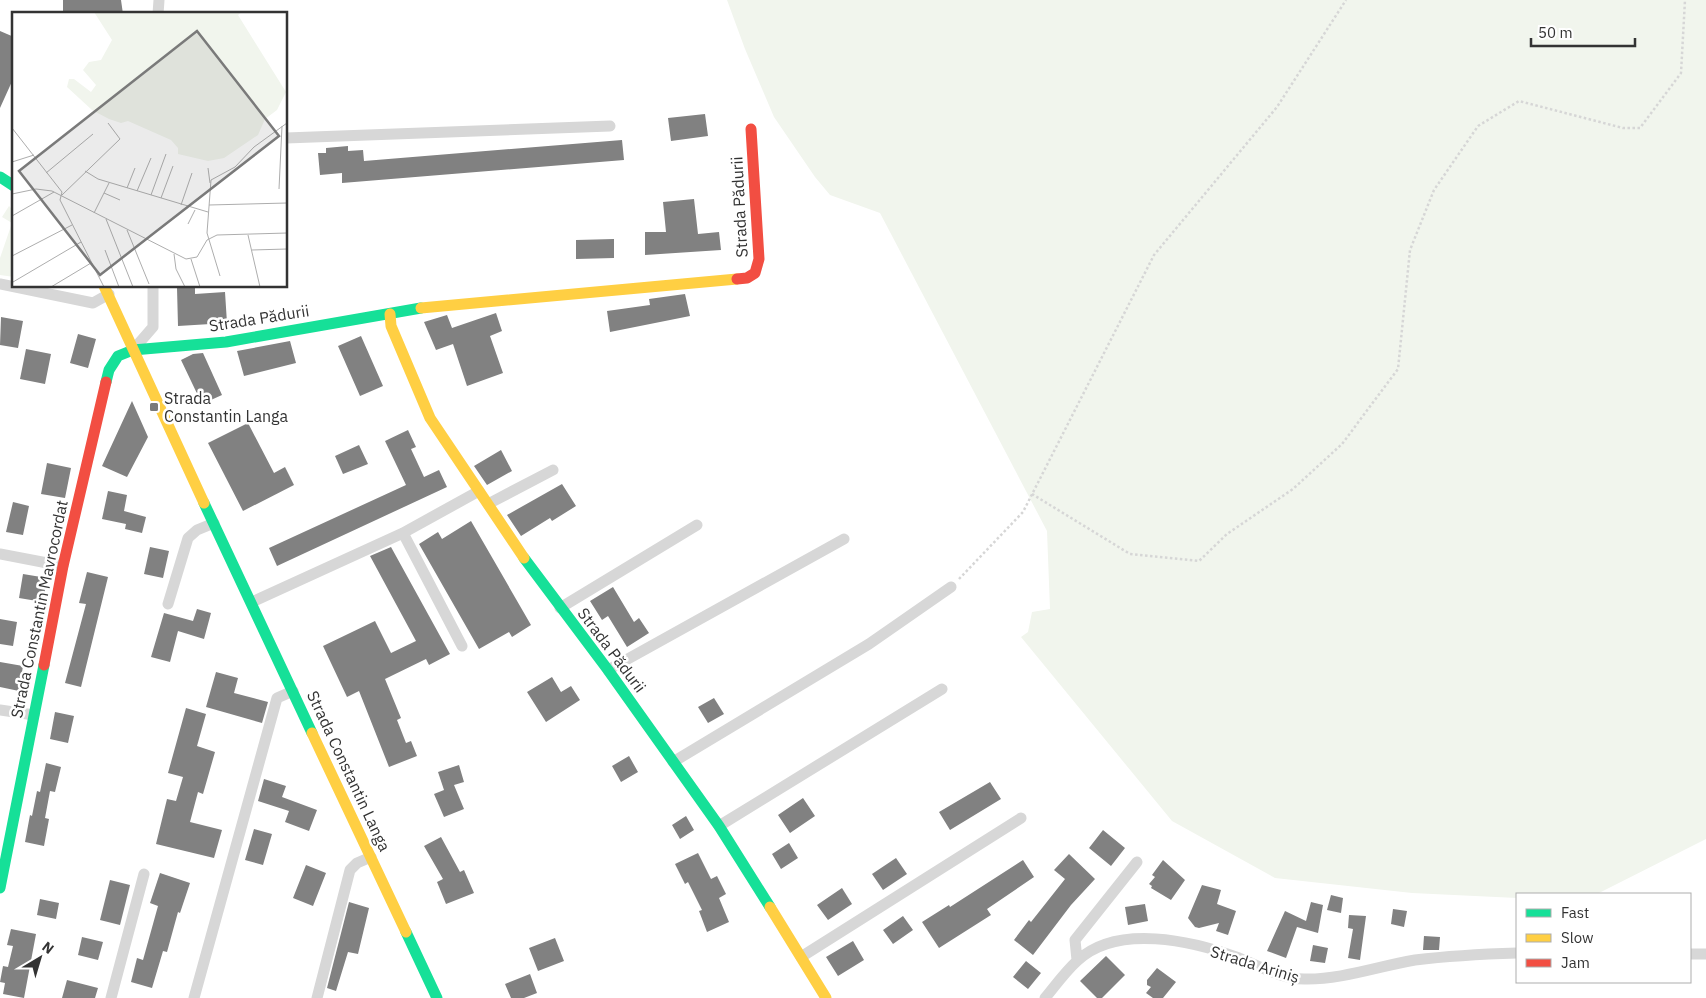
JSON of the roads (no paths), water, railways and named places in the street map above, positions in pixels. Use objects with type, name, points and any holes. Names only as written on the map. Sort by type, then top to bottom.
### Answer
[{"type":"street","points":[[288,138],[610,126]]},
{"type":"street","name":"Strada Pădurii","points":[[133,350],[170,345],[226,342],[416,308],[751,276],[758,267],[759,259],[751,129]]},
{"type":"street","points":[[0,177],[12,185]]},
{"type":"street","points":[[20,288],[93,303],[106,290]]},
{"type":"street","points":[[133,350],[154,327],[154,288]]},
{"type":"street","name":"Strada Constantin Langa","points":[[106,290],[437,998]]},
{"type":"street","name":"Strada Pădurii","points":[[390,314],[391,326],[430,418],[560,608],[608,670],[719,826],[826,998]]},
{"type":"street","name":"Strada Constantin Mavrocordat","points":[[0,888],[63,566],[109,370],[118,356],[133,350]]},
{"type":"street","points":[[488,504],[553,470]]},
{"type":"street","points":[[252,602],[403,533],[479,491]]},
{"type":"street","points":[[168,604],[188,538],[197,530],[214,522]]},
{"type":"street","points":[[560,608],[698,525]]},
{"type":"street","points":[[403,533],[462,646]]},
{"type":"street","points":[[608,670],[844,538]]},
{"type":"street","points":[[0,554],[63,566]]},
{"type":"street","points":[[672,762],[869,644],[950,587]]},
{"type":"street","points":[[719,826],[942,689]]},
{"type":"street","points":[[194,998],[278,698],[293,691]]},
{"type":"street","points":[[0,710],[34,715]]},
{"type":"street","points":[[801,957],[1021,818]]},
{"type":"street","points":[[317,998],[350,870],[357,863],[370,856]]},
{"type":"street","points":[[1077,960],[1075,940],[1137,862]]},
{"type":"street","points":[[111,998],[144,874]]},
{"type":"street","name":"Strada Ariniș","points":[[1044,998],[1077,960],[1101,946],[1145,937],[1167,939],[1209,949],[1234,956],[1291,978],[1302,980],[1416,960],[1516,954]]},
{"type":"street","points":[[1691,954],[1706,954]]},
{"type":"place","name":"Strada Constantin Langa","points":[[154,407]]}]
